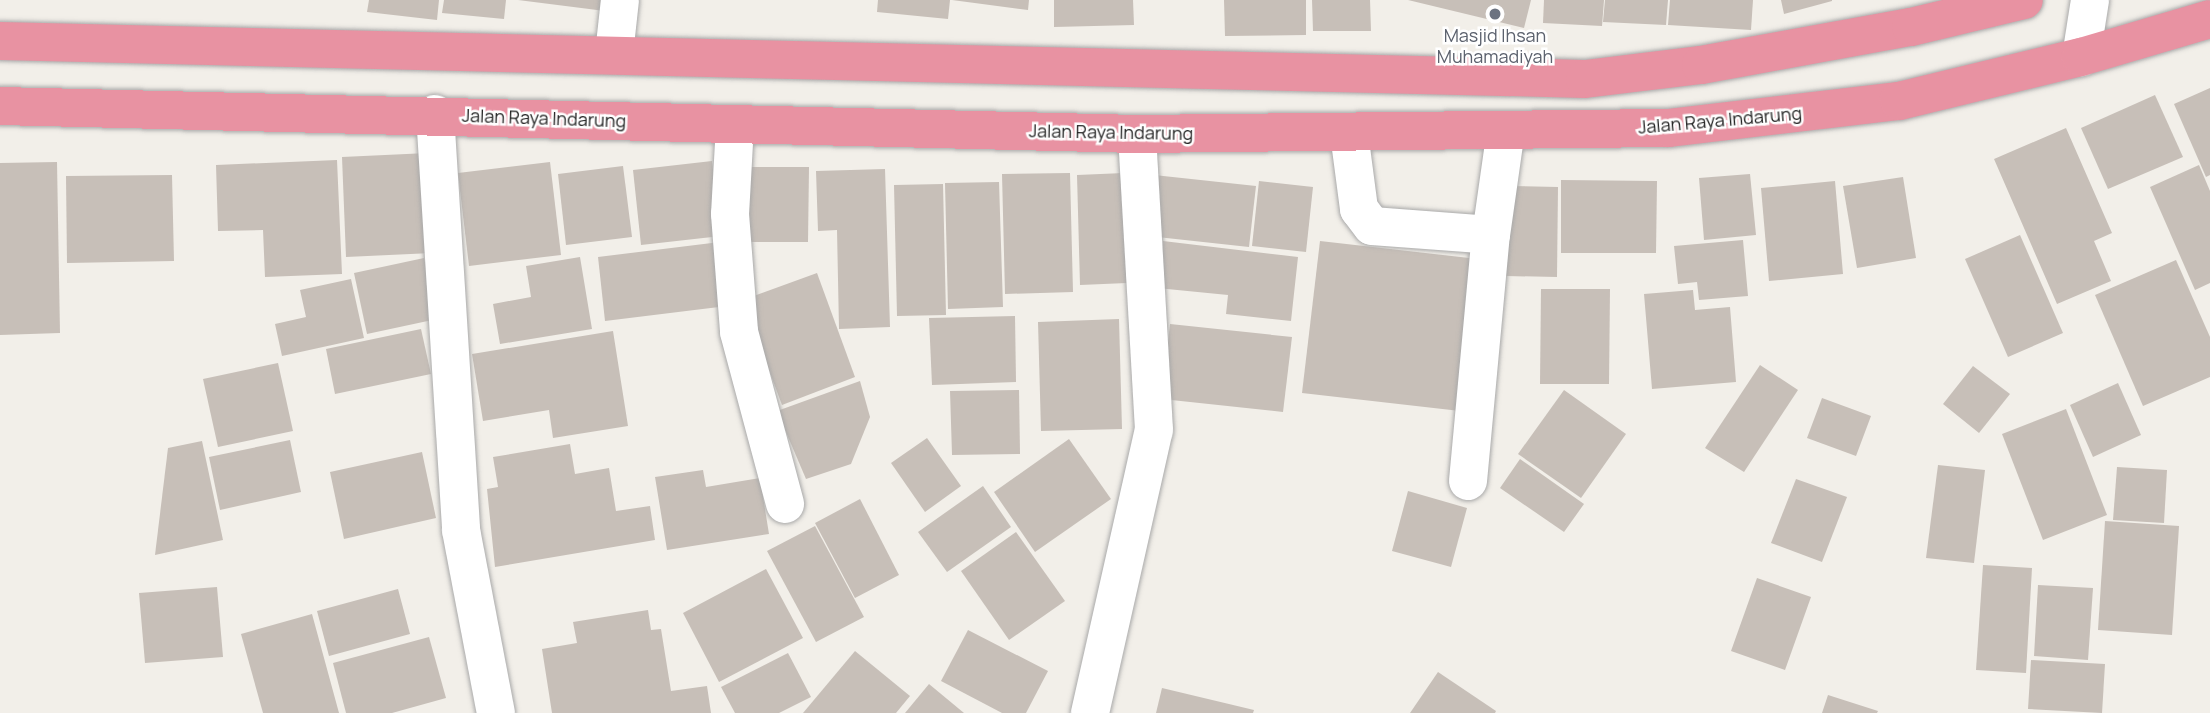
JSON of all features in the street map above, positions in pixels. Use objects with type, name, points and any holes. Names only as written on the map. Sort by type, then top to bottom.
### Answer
[{"type":"highway","points":[[0,41],[1585,79],[1714,63],[1911,27],[2024,0]]},
{"type":"highway","name":"Jalan Raya Indarung","points":[[0,107],[435,114],[735,125],[1137,134],[1669,128],[1899,101],[2081,57],[2210,19]]},
{"type":"street","points":[[614,54],[620,0]]},
{"type":"street","points":[[2081,57],[2090,0]]},
{"type":"street","points":[[435,114],[461,530],[496,713]]},
{"type":"street","points":[[735,125],[730,214],[740,332],[785,504]]},
{"type":"street","points":[[1468,481],[1490,235],[1506,130]]},
{"type":"street","points":[[1349,133],[1359,209],[1372,226],[1490,235]]},
{"type":"street","points":[[1090,713],[1154,430],[1137,134]]},
{"type":"building","points":[[369,0],[439,0],[437,20],[367,12]]},
{"type":"building","points":[[444,0],[506,0],[504,19],[442,13]]},
{"type":"building","points":[[518,0],[606,0],[605,11]]},
{"type":"building","points":[[878,0],[950,0],[948,19],[877,12]]},
{"type":"building","points":[[952,0],[1029,0],[1028,10]]},
{"type":"building","points":[[1054,0],[1133,0],[1134,25],[1054,27]]},
{"type":"building","points":[[1224,0],[1306,0],[1306,35],[1225,36]]},
{"type":"building","points":[[1312,0],[1370,0],[1371,31],[1313,31]]},
{"type":"building","name":"Masjid Ihsan Muhamadiyah","points":[[1408,0],[1531,0],[1524,28]]},
{"type":"building","points":[[1544,0],[1604,0],[1602,26],[1543,23]]},
{"type":"building","points":[[1605,0],[1668,0],[1666,25],[1603,22]]},
{"type":"building","points":[[1670,0],[1753,0],[1751,30],[1668,25]]},
{"type":"building","points":[[1781,0],[1832,0],[1832,1],[1784,14]]},
{"type":"building","points":[[2210,88],[2210,175],[2206,177],[2174,104]]},
{"type":"building","points":[[2155,95],[2183,157],[2108,189],[2081,128]]},
{"type":"building","points":[[2066,128],[2112,233],[2094,241],[2111,281],[2057,304],[1994,159]]},
{"type":"building","points":[[428,153],[432,253],[346,257],[342,157]]},
{"type":"building","points":[[337,160],[342,274],[265,277],[263,230],[218,231],[216,165]]},
{"type":"building","points":[[712,161],[721,236],[641,245],[633,170]]},
{"type":"building","points":[[57,162],[60,333],[0,335],[0,163]]},
{"type":"building","points":[[550,162],[561,255],[469,266],[458,173]]},
{"type":"building","points":[[2199,165],[2210,191],[2210,283],[2195,290],[2150,187]]},
{"type":"building","points":[[623,166],[632,237],[566,245],[558,174]]},
{"type":"building","points":[[742,167],[809,167],[808,242],[742,242]]},
{"type":"building","points":[[885,169],[890,327],[839,329],[837,230],[818,231],[816,171]]},
{"type":"building","points":[[1070,173],[1073,292],[1005,294],[1002,174]]},
{"type":"building","points":[[1124,173],[1127,283],[1080,285],[1077,175]]},
{"type":"building","points":[[1750,174],[1756,235],[1704,240],[1699,178]]},
{"type":"building","points":[[172,175],[174,261],[67,263],[66,176]]},
{"type":"building","points":[[1154,175],[1256,186],[1249,247],[1148,236]]},
{"type":"building","points":[[1903,177],[1916,258],[1857,268],[1843,186]]},
{"type":"building","points":[[1561,180],[1657,181],[1656,253],[1561,253]]},
{"type":"building","points":[[1259,181],[1313,187],[1306,252],[1252,246]]},
{"type":"building","points":[[1835,181],[1843,274],[1769,281],[1761,188]]},
{"type":"building","points":[[999,182],[1003,307],[948,309],[945,183]]},
{"type":"building","points":[[943,184],[946,315],[897,316],[894,185]]},
{"type":"building","points":[[1507,186],[1558,187],[1557,277],[1506,276]]},
{"type":"building","points":[[2020,235],[2063,333],[2008,357],[1965,259]]},
{"type":"building","points":[[1743,240],[1748,296],[1699,300],[1697,282],[1678,284],[1674,246]]},
{"type":"building","points":[[1163,241],[1298,257],[1291,321],[1226,314],[1228,295],[1157,288]]},
{"type":"building","points":[[1320,241],[1478,259],[1460,411],[1302,393]]},
{"type":"building","points":[[720,242],[727,306],[605,321],[598,257]]},
{"type":"building","points":[[580,257],[592,329],[500,344],[493,304],[531,297],[526,266]]},
{"type":"building","points":[[424,258],[437,319],[367,334],[354,273]]},
{"type":"building","points":[[2176,260],[2210,337],[2210,377],[2143,406],[2095,295]]},
{"type":"building","points":[[817,273],[855,377],[782,405],[743,300]]},
{"type":"building","points":[[351,279],[364,338],[282,356],[275,324],[306,317],[300,290]]},
{"type":"building","points":[[1541,289],[1610,289],[1609,384],[1540,384]]},
{"type":"building","points":[[1693,290],[1695,310],[1730,307],[1736,382],[1652,389],[1644,294]]},
{"type":"building","points":[[1015,316],[1016,382],[932,385],[929,318]]},
{"type":"building","points":[[1119,319],[1122,429],[1041,431],[1038,322]]},
{"type":"building","points":[[1170,324],[1292,337],[1283,412],[1162,399]]},
{"type":"building","points":[[421,329],[431,374],[335,394],[326,349]]},
{"type":"building","points":[[613,331],[628,426],[553,438],[549,410],[483,421],[472,354]]},
{"type":"building","points":[[278,363],[293,431],[218,447],[203,379]]},
{"type":"building","points":[[1760,365],[1798,390],[1744,472],[1705,448]]},
{"type":"building","points":[[1973,366],[2010,394],[1979,433],[1943,404]]},
{"type":"building","points":[[860,381],[870,417],[851,464],[806,479],[777,411]]},
{"type":"building","points":[[2118,383],[2141,435],[2093,457],[2070,405]]},
{"type":"building","points":[[1019,390],[1020,454],[952,455],[950,391]]},
{"type":"building","points":[[1564,390],[1626,434],[1581,498],[1518,454]]},
{"type":"building","points":[[1822,398],[1871,416],[1856,456],[1807,438]]},
{"type":"building","points":[[2066,409],[2107,515],[2043,540],[2002,434]]},
{"type":"building","points":[[927,438],[961,486],[925,512],[891,463]]},
{"type":"building","points":[[1069,439],[1111,499],[1035,552],[994,492]]},
{"type":"building","points":[[290,440],[301,492],[220,510],[209,457]]},
{"type":"building","points":[[202,441],[223,540],[155,555],[168,448]]},
{"type":"building","points":[[570,444],[575,474],[609,468],[616,511],[650,506],[655,540],[495,567],[487,489],[498,487],[493,457]]},
{"type":"building","points":[[422,452],[436,518],[344,539],[330,472]]},
{"type":"building","points":[[1520,459],[1584,504],[1564,532],[1500,488]]},
{"type":"building","points":[[1938,465],[1985,470],[1974,563],[1926,558]]},
{"type":"building","points":[[2117,467],[2167,470],[2164,523],[2113,520]]},
{"type":"building","points":[[703,470],[706,487],[760,478],[769,534],[667,550],[655,477]]},
{"type":"building","points":[[1796,479],[1847,497],[1822,562],[1771,543]]},
{"type":"building","points":[[983,486],[1011,527],[947,572],[918,532]]},
{"type":"building","points":[[1408,491],[1467,508],[1451,567],[1392,551]]},
{"type":"building","points":[[860,499],[899,575],[855,598],[815,523]]},
{"type":"building","points":[[2105,521],[2179,526],[2172,635],[2098,630]]},
{"type":"building","points":[[815,526],[864,617],[816,642],[767,551]]},
{"type":"building","points":[[1016,532],[1065,601],[1009,640],[961,571]]},
{"type":"building","points":[[1983,565],[2032,568],[2026,673],[1976,670]]},
{"type":"building","points":[[766,569],[803,638],[719,682],[683,613]]},
{"type":"building","points":[[1757,578],[1811,597],[1785,670],[1731,651]]},
{"type":"building","points":[[2038,585],[2093,588],[2088,660],[2034,656]]},
{"type":"building","points":[[217,587],[223,657],[145,663],[139,593]]},
{"type":"building","points":[[398,589],[410,634],[329,656],[317,611]]},
{"type":"building","points":[[648,610],[651,630],[661,629],[671,691],[707,686],[711,713],[552,713],[542,649],[577,643],[573,622]]},
{"type":"building","points":[[312,614],[339,713],[263,713],[241,634]]},
{"type":"building","points":[[968,630],[1048,671],[1026,713],[1002,713],[941,681]]},
{"type":"building","points":[[429,637],[446,698],[392,713],[346,713],[333,663]]},
{"type":"building","points":[[855,651],[910,696],[896,713],[803,713]]},
{"type":"building","points":[[788,653],[811,697],[779,713],[735,713],[721,687]]},
{"type":"building","points":[[2031,660],[2105,664],[2102,713],[2028,709]]},
{"type":"building","points":[[1438,672],[1496,711],[1495,713],[1410,713]]},
{"type":"building","points":[[929,684],[964,713],[905,713]]},
{"type":"building","points":[[1162,688],[1254,710],[1253,713],[1156,713]]},
{"type":"building","points":[[1828,695],[1878,711],[1822,713]]},
{"type":"place","name":"Masjid Ihsan Muhamadiyah","points":[[1495,14]]}]
